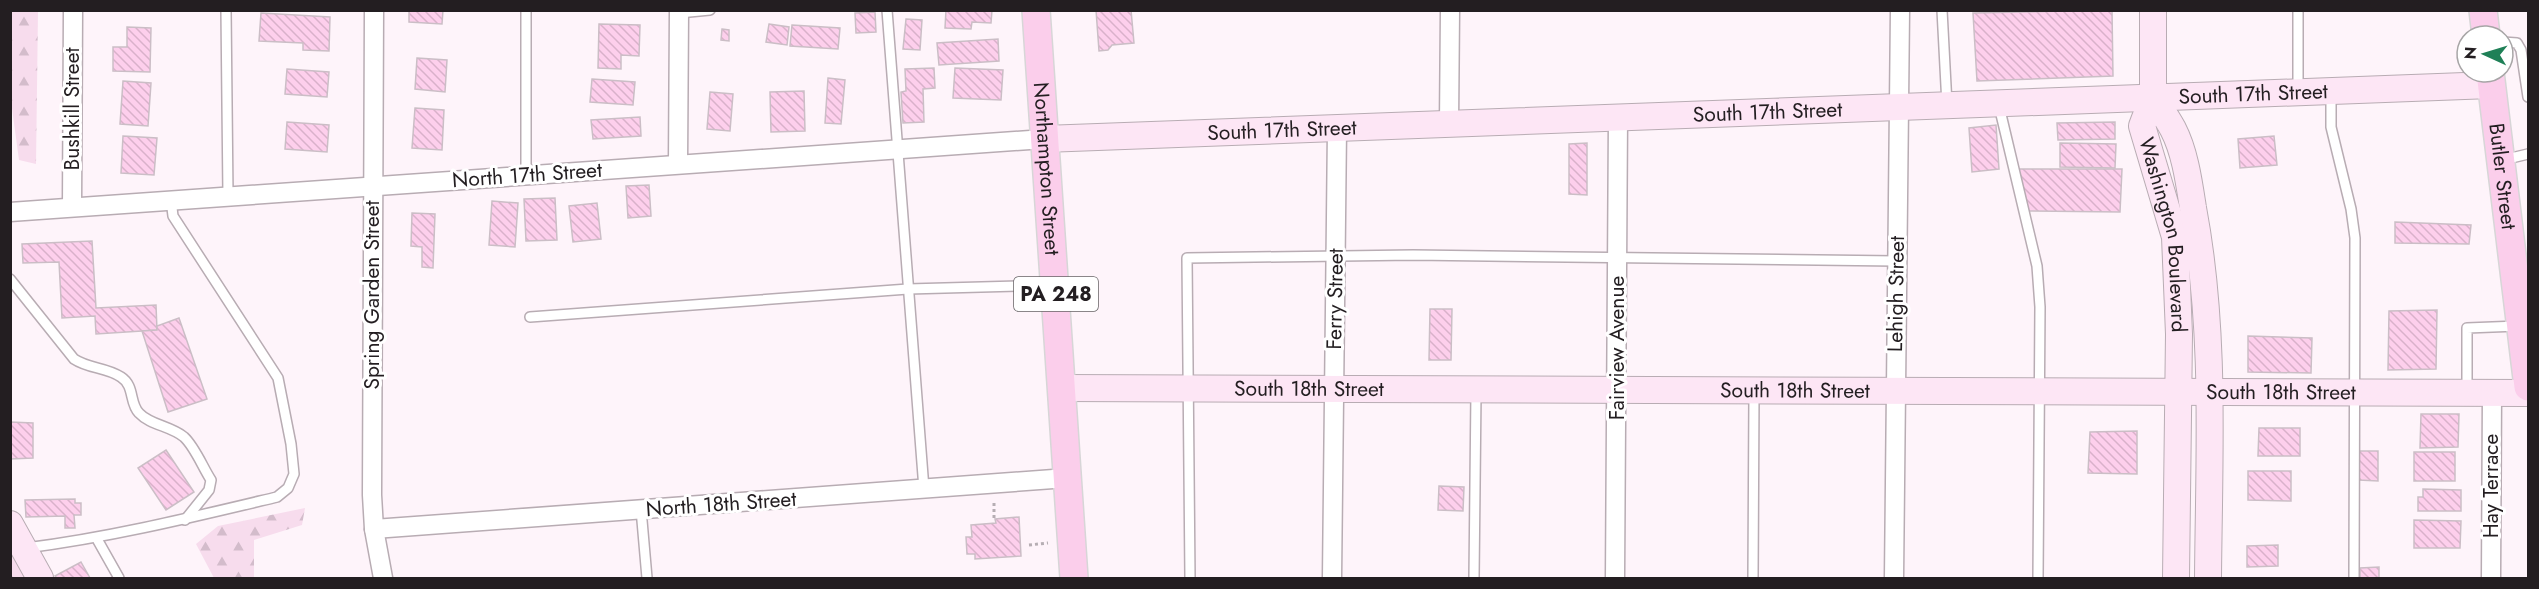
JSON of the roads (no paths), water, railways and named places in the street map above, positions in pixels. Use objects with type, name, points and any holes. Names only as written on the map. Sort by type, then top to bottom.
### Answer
[{"type":"main road","name":"Northampton Street","points":[[1036,10],[1074,579]]},
{"type":"main road","name":"Butler Street","points":[[2492,84],[2529,387]]},
{"type":"street","name":"Bushkill Street","points":[[72,207],[73,10]]},
{"type":"street","name":"Spring Garden Street","points":[[374,10],[372,495],[374,529],[383,579]]},
{"type":"street","points":[[1449,124],[1450,10]]},
{"type":"street","name":"Lehigh Street","points":[[1894,579],[1900,10]]},
{"type":"street","points":[[2153,10],[2153,98]]},
{"type":"street","points":[[678,164],[679,11]]},
{"type":"street","name":"South 17th Street","points":[[1044,139],[2331,91],[2455,81]]},
{"type":"street","name":"Washington Boulevard","points":[[2153,98],[2142,126],[2175,237],[2179,334],[2176,579]]},
{"type":"street","name":"Washington Boulevard","points":[[2153,98],[2173,129],[2190,190],[2206,298],[2209,392],[2208,579]]},
{"type":"street","name":"Fairview Avenue","points":[[1615,579],[1618,117]]},
{"type":"street","name":"Ferry Street","points":[[1332,579],[1337,128]]},
{"type":"street","name":"North 17th Street","points":[[10,212],[1044,139]]},
{"type":"street","name":"South 18th Street","points":[[1061,388],[2529,393]]},
{"type":"street","name":"Hay Terrace","points":[[2479,392],[2491,579]]},
{"type":"street","name":"North 18th Street","points":[[374,529],[1067,478]]},
{"type":"street","points":[[10,524],[40,579]]},
{"type":"lane","points":[[226,10],[228,196]]},
{"type":"lane","points":[[526,10],[526,175]]},
{"type":"lane","points":[[679,11],[710,10]]},
{"type":"lane","points":[[887,10],[924,489]]},
{"type":"lane","points":[[1942,10],[1947,105]]},
{"type":"lane","points":[[2298,10],[2298,92]]},
{"type":"lane","points":[[2515,43],[2521,50],[2529,97]]},
{"type":"lane","points":[[2331,91],[2331,127],[2351,208],[2355,238],[2354,579]]},
{"type":"lane","points":[[1999,103],[2037,266],[2040,307],[2038,579]]},
{"type":"lane","points":[[2501,160],[2529,154]]},
{"type":"lane","points":[[24,548],[97,539],[277,497],[288,488],[294,474],[291,444],[278,378],[172,216],[171,200]]},
{"type":"lane","points":[[1190,579],[1187,258],[1335,256],[1896,261]]},
{"type":"lane","points":[[10,279],[74,359],[88,368],[105,370],[123,378],[132,390],[134,406],[140,415],[184,438],[211,480],[209,490],[184,520]]},
{"type":"lane","points":[[530,317],[908,289],[1055,285]]},
{"type":"lane","points":[[2479,392],[2467,328],[2520,326]]},
{"type":"lane","points":[[1474,579],[1476,390]]},
{"type":"lane","points":[[1753,579],[1754,390]]},
{"type":"lane","points":[[641,509],[647,579]]},
{"type":"lane","points":[[97,539],[119,579]]}]
